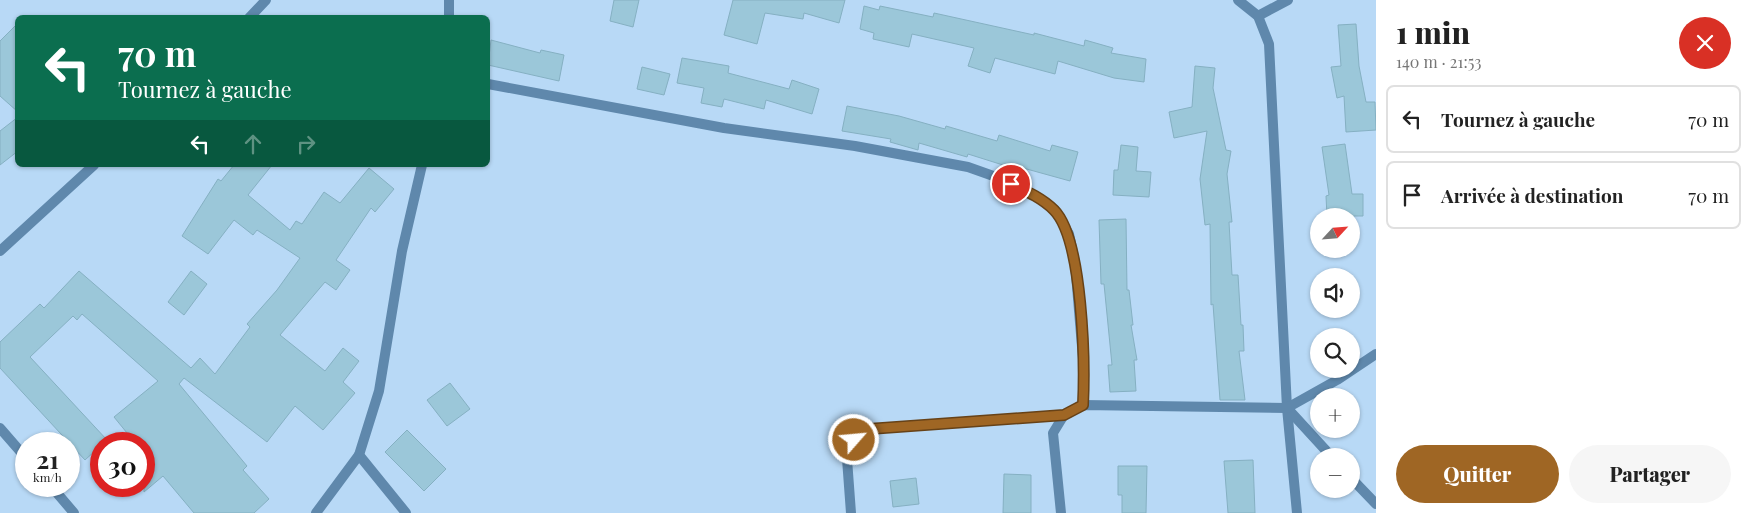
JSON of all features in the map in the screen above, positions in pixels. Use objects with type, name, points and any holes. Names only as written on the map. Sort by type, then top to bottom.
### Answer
[{"type":"street","points":[[252,15],[266,0]]},
{"type":"street","points":[[449,0],[449,15]]},
{"type":"street","points":[[1238,0],[1258,16],[1270,44],[1287,408],[1297,513]]},
{"type":"street","points":[[1258,16],[1288,0]]},
{"type":"street","points":[[490,84],[724,128],[855,146],[968,167],[999,178],[1036,196],[1054,210],[1069,234],[1075,262],[1084,371],[1083,405]]},
{"type":"street","points":[[0,251],[92,167]]},
{"type":"street","points":[[316,513],[360,455],[379,391],[402,250],[422,167]]},
{"type":"street","points":[[851,513],[847,459],[854,440],[869,429],[1064,415],[1083,405],[1287,408],[1337,380],[1376,354]]},
{"type":"street","points":[[1287,408],[1324,448]]},
{"type":"street","points":[[1061,513],[1053,433],[1064,415]]},
{"type":"street","points":[[0,428],[15,445]]},
{"type":"street","points":[[360,455],[406,513]]},
{"type":"street","points":[[1360,487],[1376,504]]},
{"type":"street","points":[[60,497],[74,513]]},
{"type":"building","points":[[614,0],[639,0],[633,27],[610,21]]},
{"type":"building","points":[[733,0],[845,0],[839,23],[804,13],[803,19],[765,13],[757,44],[724,35]]},
{"type":"building","points":[[864,6],[879,10],[880,6],[933,17],[934,13],[1034,35],[1034,33],[1084,46],[1085,40],[1113,48],[1111,53],[1146,59],[1144,82],[1114,78],[1058,61],[1055,74],[995,58],[990,73],[968,66],[974,48],[912,34],[909,47],[873,39],[874,33],[860,29]]},
{"type":"building","points":[[1356,24],[1359,66],[1366,102],[1375,102],[1376,130],[1346,132],[1344,96],[1337,98],[1331,67],[1341,66],[1338,25]]},
{"type":"building","points":[[15,26],[15,109],[0,96],[0,41]]},
{"type":"building","points":[[491,40],[540,53],[541,50],[564,55],[559,81],[490,65]]},
{"type":"building","points":[[682,58],[729,66],[728,73],[789,89],[792,80],[819,89],[812,114],[766,100],[764,109],[724,99],[722,107],[701,103],[704,88],[677,83]]},
{"type":"building","points":[[1195,66],[1215,68],[1213,88],[1226,150],[1231,151],[1227,174],[1232,222],[1229,222],[1232,275],[1238,275],[1241,325],[1243,325],[1244,351],[1239,351],[1245,400],[1220,400],[1213,304],[1211,305],[1210,224],[1205,225],[1200,179],[1207,131],[1174,138],[1169,112],[1192,107]]},
{"type":"building","points":[[642,67],[670,74],[664,95],[637,89]]},
{"type":"building","points":[[847,106],[899,116],[945,129],[946,126],[997,141],[999,135],[1050,151],[1052,145],[1078,152],[1070,181],[1023,168],[1022,171],[968,154],[967,157],[919,143],[918,150],[890,142],[891,139],[842,131]]},
{"type":"building","points":[[15,119],[15,153],[0,165],[0,131]]},
{"type":"building","points":[[1345,144],[1352,194],[1363,194],[1363,216],[1360,216],[1360,208],[1327,208],[1326,196],[1329,195],[1322,147]]},
{"type":"building","points":[[1121,145],[1138,147],[1136,171],[1151,172],[1149,197],[1113,195],[1114,170],[1118,170]]},
{"type":"building","points":[[232,167],[270,167],[248,195],[290,230],[296,221],[302,224],[324,192],[340,203],[369,168],[394,189],[375,212],[371,208],[336,260],[350,270],[336,290],[325,282],[280,335],[325,371],[343,348],[359,361],[343,382],[355,393],[323,430],[295,406],[267,442],[184,378],[179,384],[247,466],[243,470],[269,499],[254,513],[194,513],[163,476],[155,483],[155,432],[126,432],[114,417],[158,381],[82,314],[77,320],[73,316],[30,357],[100,432],[90,432],[90,455],[85,460],[80,455],[80,432],[59,432],[0,368],[0,342],[40,304],[44,308],[79,271],[191,368],[200,358],[215,374],[250,327],[247,324],[277,290],[300,258],[257,230],[253,235],[234,220],[208,254],[182,236],[218,179],[221,181]]},
{"type":"building","points":[[1126,219],[1127,290],[1129,290],[1133,325],[1131,325],[1137,360],[1134,360],[1136,391],[1110,392],[1108,365],[1112,365],[1104,284],[1101,284],[1099,220]]},
{"type":"building","points":[[191,271],[207,284],[184,315],[168,302]]},
{"type":"building","points":[[450,383],[470,409],[447,426],[427,400]]},
{"type":"building","points":[[407,430],[446,469],[424,491],[385,452]]},
{"type":"building","points":[[1253,460],[1255,513],[1228,513],[1224,461]]},
{"type":"building","points":[[1118,466],[1147,466],[1146,513],[1122,513],[1122,495],[1118,495]]},
{"type":"building","points":[[1004,474],[1031,475],[1031,513],[1003,513]]},
{"type":"building","points":[[916,478],[919,504],[893,507],[890,481]]},
{"type":"route","points":[[854,440],[869,429],[1064,415],[1083,405],[1084,371],[1075,262],[1069,234],[1054,210],[1036,196],[1011,184]]}]
